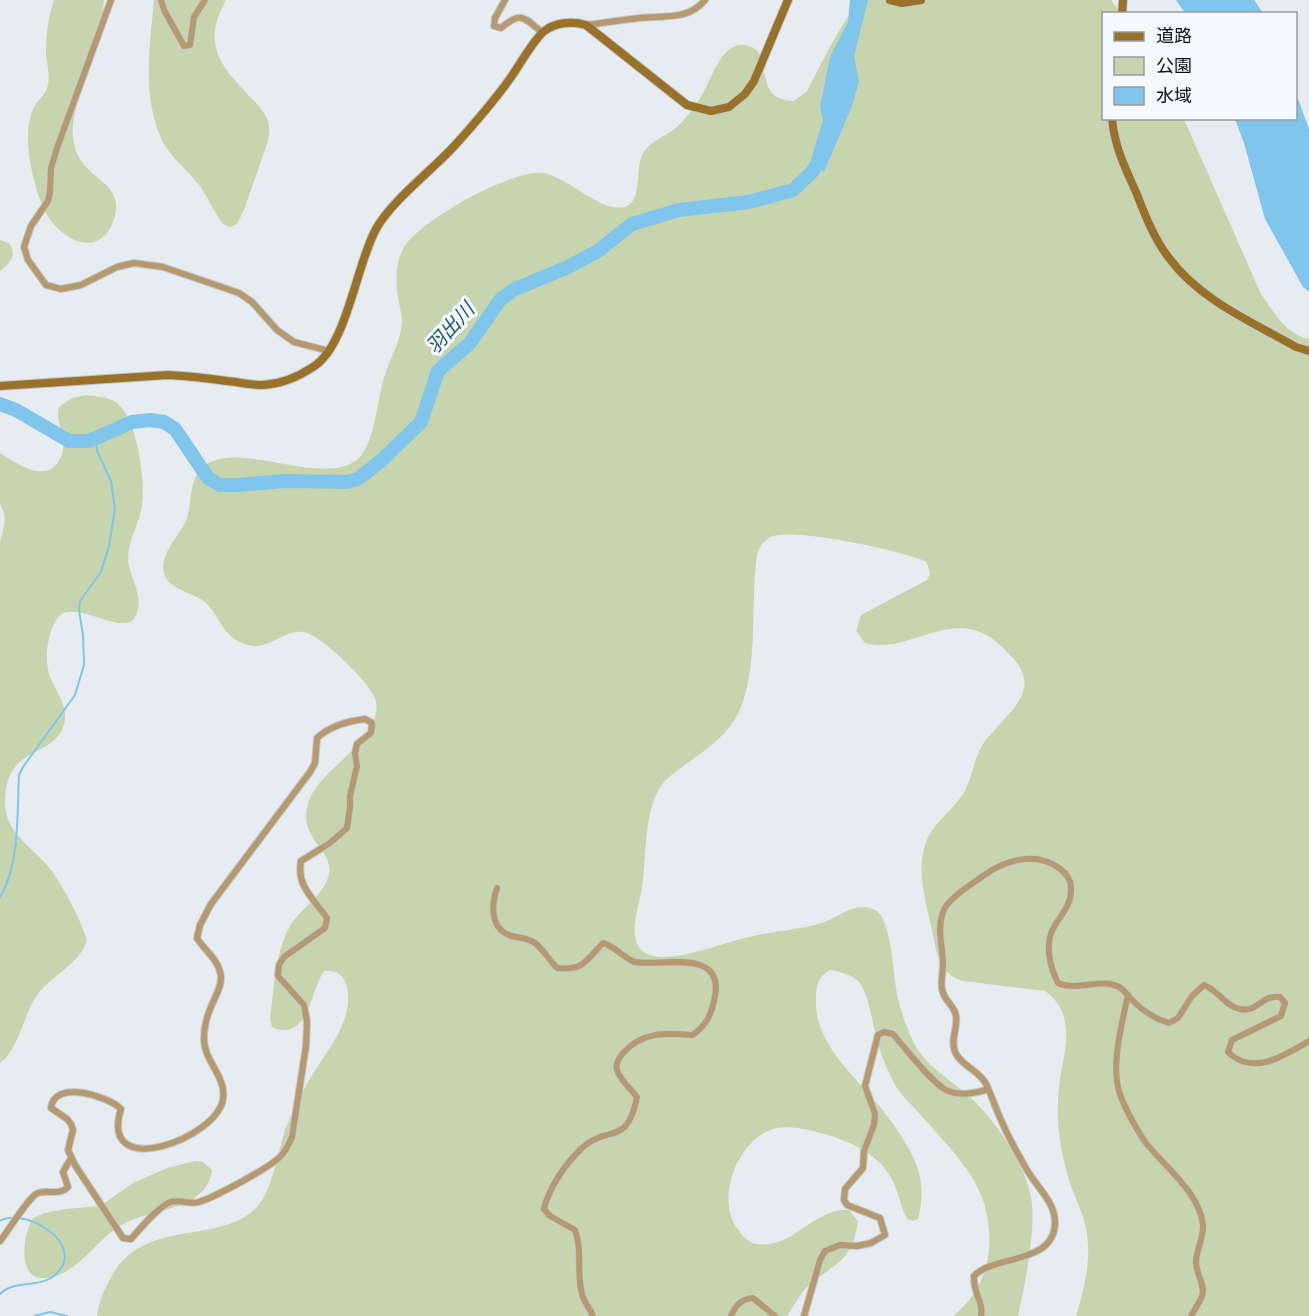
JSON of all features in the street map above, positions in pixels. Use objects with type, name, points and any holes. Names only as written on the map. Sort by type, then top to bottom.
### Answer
[{"type":"street","points":[[111,0],[57,148],[51,168],[48,201],[26,234],[24,247],[28,260],[46,285],[61,289],[81,285],[117,267],[134,262],[163,267],[239,293],[252,302],[277,330],[294,342],[329,351]]},
{"type":"street","points":[[161,0],[184,46],[190,45],[194,17],[205,0]]},
{"type":"street","points":[[505,0],[495,18],[494,26],[501,28],[513,18],[518,17],[523,18],[543,33]]},
{"type":"street","points":[[0,386],[168,375],[261,385],[279,383],[298,376],[316,366],[329,351],[347,312],[358,272],[377,226],[392,208],[457,144],[509,80],[543,33],[553,25],[567,23],[586,25],[642,18],[668,18],[698,9],[705,0]]},
{"type":"street","points":[[586,25],[687,105],[711,111],[729,107],[745,94],[754,81],[788,0]]},
{"type":"street","points":[[890,0],[902,3],[921,0]]},
{"type":"street","points":[[1112,120],[1113,135],[1120,157],[1155,237],[1169,258],[1201,292],[1296,347],[1309,351]]},
{"type":"street","points":[[354,720],[370,721],[372,723],[371,733],[357,744],[355,753],[357,766],[350,796],[347,828],[330,843],[301,861],[299,873],[304,888],[327,918],[325,928],[284,957],[279,965],[278,976],[304,1005],[307,1022],[306,1046],[292,1137],[287,1148],[279,1158],[260,1171],[198,1202],[177,1200],[169,1202],[154,1214],[131,1239],[123,1238],[71,1158],[68,1150],[73,1130],[71,1124],[51,1108],[56,1098],[65,1093],[76,1092],[109,1100],[116,1104],[121,1109],[117,1120],[118,1133],[122,1142],[141,1149],[173,1142],[197,1132],[219,1111],[224,1091],[204,1041],[207,1018],[216,997],[221,973],[215,961],[197,938],[200,925],[211,904],[310,772],[315,763],[317,738],[325,730],[354,720]]},
{"type":"street","points":[[981,1316],[982,1308],[973,1287],[974,1276],[990,1266],[1026,1256],[1040,1248],[1049,1239],[1055,1221],[1046,1197],[1031,1177],[1010,1140],[988,1089],[978,1072],[956,1054],[953,1045],[957,1019],[941,987],[943,961],[939,931],[943,910],[960,893],[994,868],[1005,863],[1026,859],[1045,860],[1065,872],[1071,883],[1072,893],[1065,913],[1052,933],[1049,949],[1051,969],[1058,983],[1072,987],[1106,983],[1120,987],[1151,1015],[1169,1023],[1178,1018],[1192,996],[1204,986],[1213,988],[1234,1008],[1242,1010],[1254,1008],[1267,997],[1280,997],[1285,1003],[1281,1016],[1232,1040],[1228,1052],[1236,1059],[1254,1064],[1278,1059],[1309,1041]]},
{"type":"street","points":[[497,888],[493,918],[496,926],[502,933],[509,936],[533,941],[557,968],[577,968],[585,963],[603,943],[612,946],[631,961],[641,963],[691,962],[711,973],[717,988],[713,1009],[704,1026],[693,1035],[656,1033],[630,1046],[619,1058],[616,1067],[618,1072],[636,1097],[628,1124],[624,1129],[584,1147],[547,1195],[544,1209],[550,1216],[575,1230],[579,1240],[582,1297],[593,1316]]},
{"type":"street","points":[[1128,995],[1118,1042],[1117,1084],[1120,1096],[1146,1143],[1172,1170],[1201,1215],[1203,1227],[1196,1271],[1202,1287],[1202,1296],[1191,1316]]},
{"type":"street","points":[[804,1316],[820,1260],[825,1251],[840,1245],[857,1246],[885,1235],[880,1218],[847,1205],[843,1193],[863,1168],[864,1150],[874,1125],[875,1114],[865,1086],[878,1035],[884,1032],[893,1034],[938,1084],[948,1091],[970,1093],[988,1089]]},
{"type":"street","points":[[0,1241],[34,1195],[44,1191],[58,1193],[68,1187],[63,1172],[71,1158]]},
{"type":"street","points":[[731,1316],[738,1304],[753,1298],[775,1316]]},
{"type":"green space","points":[[54,0],[104,0],[99,35],[73,126],[74,143],[78,156],[88,169],[106,185],[115,198],[115,216],[109,230],[102,238],[92,242],[72,239],[53,224],[41,201],[30,161],[28,140],[30,117],[48,85],[46,40]]},
{"type":"green space","points":[[154,0],[226,0],[216,27],[216,50],[229,74],[260,107],[268,121],[267,144],[244,210],[237,224],[230,227],[223,224],[199,185],[166,148],[156,125],[149,90],[149,54]]},
{"type":"green space","points":[[858,0],[1111,0],[1120,12],[1102,12],[1102,120],[1184,120],[1260,292],[1286,327],[1309,339],[1309,1316],[1076,1316],[1086,1276],[1088,1245],[1084,1222],[1065,1167],[1059,1135],[1058,1105],[1066,1048],[1065,1020],[1058,1004],[1045,991],[963,981],[949,974],[944,969],[936,950],[922,879],[923,856],[928,837],[961,797],[983,744],[1017,704],[1023,693],[1024,682],[1021,670],[995,640],[972,630],[957,628],[941,630],[896,643],[880,645],[865,643],[856,631],[861,615],[927,580],[930,574],[927,562],[895,552],[848,542],[802,535],[783,535],[766,540],[757,554],[752,651],[747,689],[741,707],[724,734],[666,780],[657,792],[652,805],[642,887],[635,922],[637,943],[642,950],[653,956],[675,956],[740,939],[822,923],[855,908],[868,907],[875,910],[886,926],[900,1008],[915,1045],[929,1063],[969,1096],[988,1116],[1006,1140],[1026,1179],[1032,1205],[1032,1236],[1018,1316],[953,1316],[973,1295],[985,1270],[989,1250],[986,1208],[970,1174],[959,1159],[895,1085],[877,1040],[863,988],[856,979],[849,975],[830,970],[821,978],[817,988],[817,1014],[822,1030],[839,1060],[885,1113],[905,1142],[919,1173],[921,1202],[918,1219],[912,1221],[907,1219],[894,1184],[883,1166],[863,1150],[847,1142],[817,1132],[795,1128],[773,1129],[760,1135],[740,1158],[729,1188],[732,1218],[739,1231],[747,1239],[757,1244],[781,1241],[825,1215],[837,1211],[849,1210],[858,1221],[852,1245],[842,1260],[806,1288],[787,1316],[97,1316],[107,1284],[127,1256],[144,1245],[163,1238],[223,1226],[241,1219],[257,1207],[271,1181],[285,1130],[307,1083],[340,1031],[348,1007],[348,992],[343,979],[332,971],[324,971],[301,1021],[293,1028],[284,1030],[272,1027],[270,1019],[276,972],[284,938],[293,921],[327,882],[329,874],[326,856],[306,822],[311,796],[328,774],[362,740],[376,715],[376,701],[356,673],[312,635],[297,632],[262,645],[248,645],[233,638],[202,600],[169,582],[163,568],[164,561],[188,515],[197,474],[211,462],[229,458],[322,469],[343,467],[359,458],[369,442],[384,378],[401,329],[402,319],[396,278],[401,252],[413,236],[468,199],[510,179],[528,174],[542,173],[552,176],[596,201],[617,208],[627,206],[635,197],[639,165],[644,152],[655,141],[677,127],[688,115],[703,93],[719,62],[730,49],[744,45],[754,48],[760,55],[767,84],[772,92],[780,98],[794,101],[807,91]]},
{"type":"green space","points":[[0,240],[9,243],[13,255],[10,262],[0,271]]},
{"type":"green space","points":[[87,395],[106,398],[117,403],[130,424],[139,454],[143,500],[129,547],[128,559],[138,595],[138,610],[129,622],[120,623],[85,613],[63,613],[56,620],[50,633],[47,648],[48,670],[65,712],[64,724],[58,736],[21,761],[13,770],[7,783],[6,813],[15,832],[52,871],[76,913],[87,940],[78,957],[48,983],[35,998],[16,1042],[0,1063],[0,541],[5,518],[0,504],[0,453],[29,469],[45,471],[52,468],[60,459],[63,448],[58,419],[59,407],[72,398]]},
{"type":"green space","points":[[195,1161],[203,1162],[212,1170],[208,1183],[201,1193],[178,1206],[125,1223],[115,1229],[79,1262],[59,1275],[37,1278],[30,1273],[24,1256],[26,1235],[33,1218],[44,1213],[65,1209],[100,1206],[133,1183],[167,1168]]},
{"type":"water","points":[[850,0],[868,0],[854,56],[859,82],[852,106],[824,172],[811,160],[823,120],[820,107],[830,57],[848,22]]},
{"type":"water","points":[[1176,0],[1254,0],[1262,12],[1184,12]]},
{"type":"water","points":[[1297,96],[1309,129],[1309,292],[1303,287],[1265,219],[1235,120],[1297,120]]},
{"type":"waterway","name":"羽出川","points":[[0,404],[16,410],[69,441],[87,441],[132,422],[150,420],[164,422],[175,429],[208,478],[220,485],[285,481],[347,482],[358,479],[382,460],[421,422],[438,371],[470,343],[500,300],[513,290],[568,267],[598,251],[632,224],[679,210],[749,202],[793,190],[812,172],[825,152]]},
{"type":"waterway","points":[[0,897],[11,870],[14,854],[19,775],[75,695],[84,665],[80,601],[101,572],[109,546],[115,509],[111,481],[97,451],[96,438]]},
{"type":"waterway","points":[[0,1221],[22,1218],[34,1222],[56,1237],[63,1247],[65,1257],[61,1268],[48,1280],[15,1286],[0,1294]]},
{"type":"waterway","points":[[34,1316],[50,1312],[67,1316]]}]
